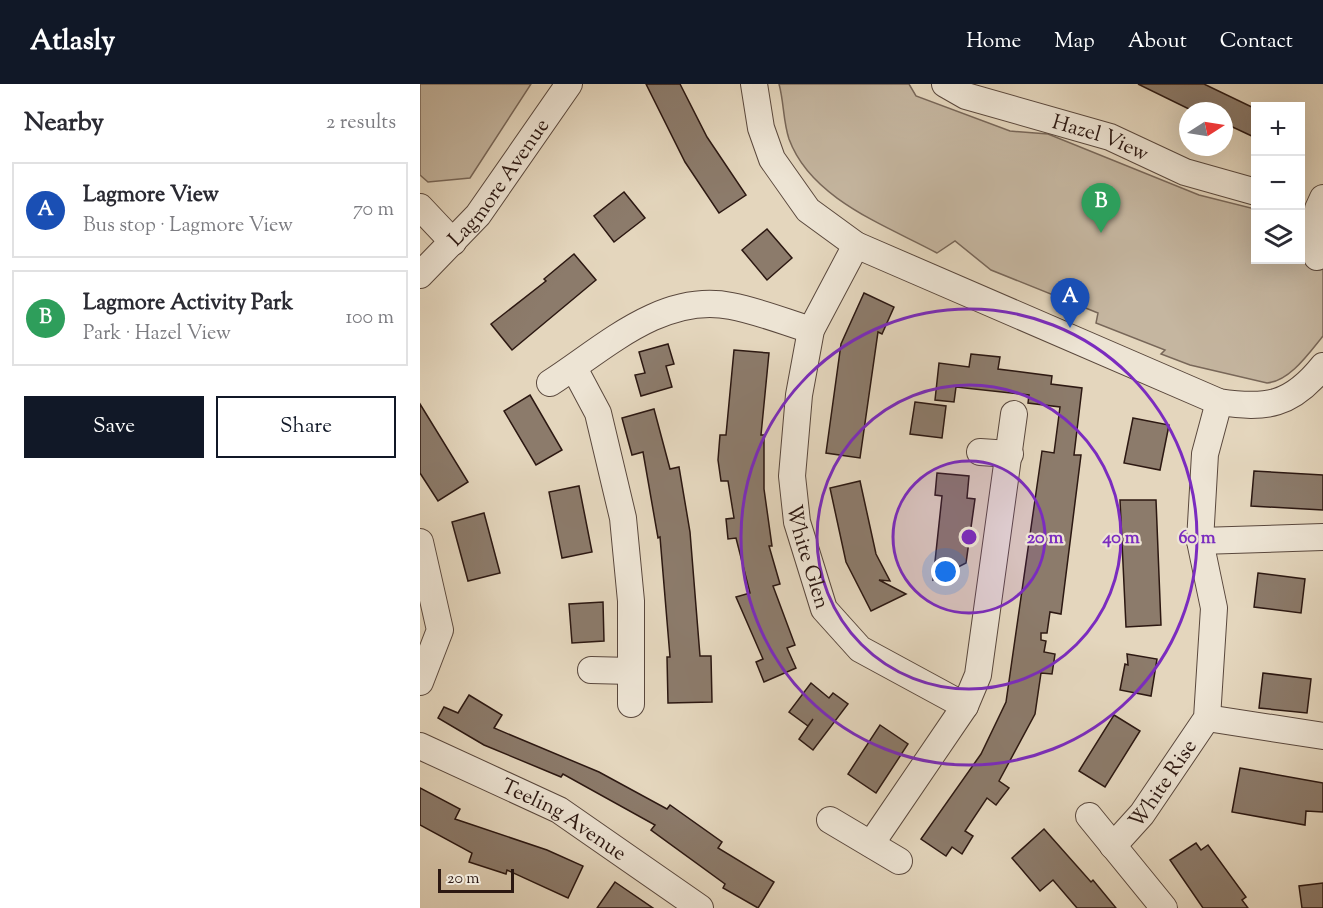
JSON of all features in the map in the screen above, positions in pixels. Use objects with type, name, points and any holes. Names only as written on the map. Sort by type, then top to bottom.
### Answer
[{"type":"street","name":"Lagmore Avenue","points":[[420,274],[478,215],[569,84]]},
{"type":"street","points":[[754,84],[761,128],[772,159],[808,210],[856,245],[1219,402],[1255,407],[1286,399],[1306,384],[1323,366]]},
{"type":"street","name":"Hazel View","points":[[945,84],[966,96],[1110,137],[1185,172],[1251,191]]},
{"type":"street","points":[[1314,204],[1317,257]]},
{"type":"street","points":[[420,207],[453,242]]},
{"type":"street","name":"White Glen","points":[[856,245],[811,330],[799,395],[792,476],[797,522],[824,609],[860,649],[965,706]]},
{"type":"street","points":[[550,383],[602,346],[665,312],[701,304],[730,305],[811,330]]},
{"type":"street","points":[[574,368],[598,413],[623,518],[631,601],[631,704]]},
{"type":"street","name":"White Rise","points":[[1113,846],[1142,814],[1207,718],[1214,608],[1200,541],[1205,454],[1219,402]]},
{"type":"street","points":[[871,844],[965,706],[978,675],[1014,414]]},
{"type":"street","points":[[980,452],[1010,454]]},
{"type":"street","points":[[1200,541],[1323,537]]},
{"type":"street","points":[[420,542],[440,630],[420,682]]},
{"type":"street","points":[[591,670],[631,671]]},
{"type":"street","name":"White Rise","points":[[1207,718],[1323,736]]},
{"type":"street","name":"Teeling Avenue","points":[[420,746],[559,810],[700,908]]},
{"type":"street","name":"White Rise","points":[[1089,816],[1164,908]]},
{"type":"street","points":[[830,820],[899,861]]},
{"type":"shaded area","points":[[420,84],[531,84],[470,178],[428,182],[420,175]]},
{"type":"shaded area","points":[[779,84],[909,84],[916,96],[1010,131],[1048,134],[1199,195],[1251,208],[1251,264],[1305,264],[1305,261],[1323,264],[1323,336],[1291,372],[1267,383],[1190,365],[1161,354],[1165,350],[1096,323],[1098,313],[991,270],[955,241],[937,253],[852,208],[814,178],[800,160],[789,139]]},
{"type":"building","points":[[646,84],[680,84],[707,137],[746,195],[719,213],[685,162]]},
{"type":"building","points":[[1138,84],[1204,84],[1251,107],[1251,136],[1233,127],[1233,102],[1179,102],[1179,104]]},
{"type":"building","points":[[624,192],[645,218],[614,242],[594,216]]},
{"type":"building","points":[[767,229],[792,258],[767,280],[742,250]]},
{"type":"building","points":[[574,254],[596,280],[512,350],[491,324],[546,281],[544,279]]},
{"type":"building","points":[[864,293],[894,307],[882,334],[878,332],[860,458],[826,453],[841,344]]},
{"type":"building","points":[[668,344],[674,364],[666,366],[672,387],[641,396],[635,375],[645,373],[639,352]]},
{"type":"building","points":[[734,350],[769,353],[761,435],[764,435],[764,489],[772,546],[769,546],[780,584],[773,586],[795,645],[787,648],[796,668],[764,682],[756,662],[763,659],[736,597],[750,593],[736,538],[728,539],[726,519],[734,518],[728,481],[721,481],[718,460],[720,435],[726,435]]},
{"type":"building","points":[[971,354],[1000,357],[998,369],[1052,376],[1051,384],[1082,388],[1074,455],[1081,455],[1061,614],[1050,612],[1047,633],[1041,633],[1041,640],[1046,641],[1044,652],[1055,654],[1052,674],[1041,673],[1035,714],[999,781],[1009,788],[996,805],[987,798],[965,831],[973,836],[962,854],[952,847],[946,856],[921,839],[981,754],[1006,702],[1042,451],[1054,453],[1060,407],[1028,403],[1029,395],[956,387],[954,402],[935,400],[939,363],[969,367]]},
{"type":"building","points":[[530,395],[562,450],[536,465],[504,411]]},
{"type":"building","points":[[915,402],[946,406],[942,438],[910,434]]},
{"type":"building","points":[[420,404],[468,482],[438,501],[420,473]]},
{"type":"building","points":[[654,409],[670,469],[679,467],[690,532],[700,656],[711,656],[712,702],[668,703],[667,657],[670,657],[660,537],[658,538],[643,452],[632,455],[622,418]]},
{"type":"building","points":[[1133,418],[1169,425],[1160,470],[1124,463]]},
{"type":"building","points":[[1254,471],[1323,475],[1323,510],[1251,506]]},
{"type":"building","points":[[937,473],[969,476],[967,498],[975,499],[966,563],[933,580],[942,496],[935,495]]},
{"type":"building","points":[[860,481],[876,554],[890,581],[879,580],[906,594],[871,611],[846,562],[830,488]]},
{"type":"building","points":[[579,486],[592,552],[562,558],[549,492]]},
{"type":"building","points":[[1120,500],[1156,500],[1161,625],[1126,627]]},
{"type":"building","points":[[484,513],[500,573],[468,581],[452,522]]},
{"type":"building","points":[[1258,573],[1305,579],[1301,613],[1254,607]]},
{"type":"building","points":[[603,602],[604,641],[572,643],[569,604]]},
{"type":"building","points":[[1127,654],[1157,659],[1151,696],[1120,690],[1125,664],[1128,665]]},
{"type":"building","points":[[1263,673],[1311,679],[1307,713],[1259,708]]},
{"type":"building","points":[[811,683],[829,698],[833,693],[848,704],[813,750],[799,739],[813,719],[808,726],[789,712]]},
{"type":"building","points":[[469,695],[502,715],[494,728],[599,772],[667,809],[670,805],[722,842],[718,848],[774,882],[758,908],[723,888],[725,884],[651,830],[655,825],[563,774],[561,777],[484,745],[438,718],[444,707],[458,713]]},
{"type":"building","points":[[1114,715],[1140,731],[1105,787],[1079,771]]},
{"type":"building","points":[[880,725],[908,744],[876,793],[848,774]]},
{"type":"building","points":[[1240,768],[1323,783],[1323,812],[1306,811],[1305,825],[1232,812]]},
{"type":"building","points":[[420,788],[460,809],[455,819],[547,850],[583,866],[568,898],[507,870],[506,874],[469,862],[472,853],[420,825]]},
{"type":"building","points":[[1044,829],[1091,882],[1093,880],[1116,908],[1077,908],[1053,880],[1040,891],[1012,858]]},
{"type":"building","points":[[1196,843],[1201,850],[1208,845],[1246,897],[1242,900],[1248,908],[1203,908],[1170,860]]},
{"type":"building","points":[[615,882],[653,908],[597,908]]},
{"type":"building","points":[[1323,883],[1323,908],[1302,908],[1299,886]]},
{"type":"place","name":"Lagmore Activity Park","points":[[1101,233]]},
{"type":"place","name":"Lagmore View","points":[[1070,328]]}]
